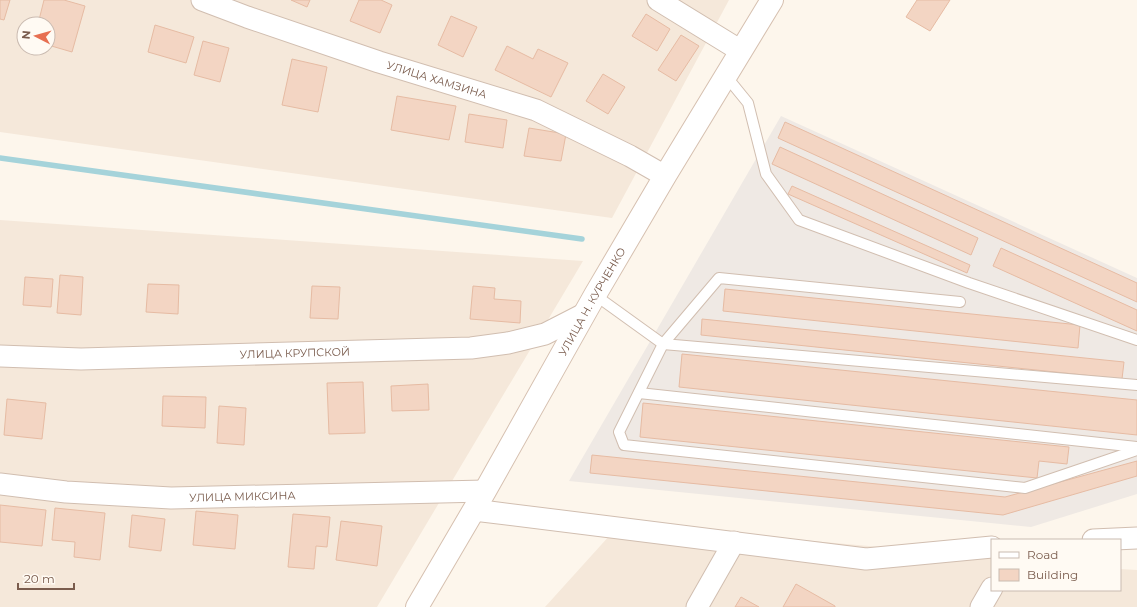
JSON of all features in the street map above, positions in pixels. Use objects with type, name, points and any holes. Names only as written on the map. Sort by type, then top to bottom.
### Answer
[{"type":"main road","name":"УЛИЦА Н. КУРЧЕНКО","points":[[417,607],[485,491],[595,295],[665,176],[772,0]]},
{"type":"street","name":"УЛИЦА ХАМЗИНА","points":[[202,0],[379,62],[536,110],[630,156],[665,176]]},
{"type":"street","points":[[658,0],[741,51]]},
{"type":"street","name":"УЛИЦА КРУПСКОЙ","points":[[0,356],[88,359],[471,348],[508,343],[545,334],[584,314]]},
{"type":"street","name":"УЛИЦА МИКСИНА","points":[[0,484],[66,492],[171,498],[485,491]]},
{"type":"street","points":[[474,510],[866,559],[991,547]]},
{"type":"street","points":[[1115,539],[1137,538]]},
{"type":"street","points":[[697,607],[734,542]]},
{"type":"street","points":[[981,607],[991,590]]},
{"type":"lane","points":[[726,76],[748,103],[766,174],[799,220],[969,283],[1137,340]]},
{"type":"lane","points":[[960,302],[719,278],[663,344],[619,432],[624,445],[1025,488],[1137,449]]},
{"type":"lane","points":[[595,295],[663,344],[1137,385]]},
{"type":"lane","points":[[639,393],[1137,449]]},
{"type":"shaded area","points":[[0,0],[729,0],[612,218],[0,132]]},
{"type":"shaded area","points":[[781,116],[1137,278],[1137,494],[1031,527],[569,481]]},
{"type":"shaded area","points":[[0,220],[583,261],[377,607],[0,607]]},
{"type":"shaded area","points":[[620,524],[991,557],[991,591],[1121,591],[1121,569],[1137,570],[1137,607],[545,607]]},
{"type":"building","points":[[0,0],[10,0],[4,20],[0,19]]},
{"type":"building","points":[[44,0],[64,0],[85,6],[72,52],[56,47],[56,16],[40,16]]},
{"type":"building","points":[[291,0],[310,0],[307,7]]},
{"type":"building","points":[[359,0],[381,0],[392,5],[380,33],[350,21]]},
{"type":"building","points":[[917,0],[950,0],[930,31],[906,17]]},
{"type":"building","points":[[646,14],[670,29],[657,51],[632,36]]},
{"type":"building","points":[[451,16],[477,27],[463,57],[438,45]]},
{"type":"building","points":[[155,25],[194,37],[186,63],[148,52]]},
{"type":"building","points":[[681,35],[699,46],[676,81],[658,70]]},
{"type":"building","points":[[203,41],[229,48],[220,82],[194,75]]},
{"type":"building","points":[[507,46],[533,59],[538,49],[568,63],[551,97],[495,70]]},
{"type":"building","points":[[292,59],[327,67],[318,112],[282,105]]},
{"type":"building","points":[[603,74],[625,87],[608,114],[586,101]]},
{"type":"building","points":[[397,96],[456,106],[449,140],[391,130]]},
{"type":"building","points":[[469,114],[507,120],[503,148],[465,142]]},
{"type":"building","points":[[785,122],[1137,283],[1137,302],[778,138]]},
{"type":"building","points":[[529,128],[566,134],[561,161],[524,156]]},
{"type":"building","points":[[780,147],[978,238],[971,255],[772,164]]},
{"type":"building","points":[[792,186],[970,265],[967,273],[788,194]]},
{"type":"building","points":[[1001,248],[1137,310],[1137,331],[993,266]]},
{"type":"building","points":[[60,275],[83,277],[81,315],[57,313]]},
{"type":"building","points":[[25,277],[53,279],[51,307],[23,305]]},
{"type":"building","points":[[148,284],[179,285],[178,314],[146,312]]},
{"type":"building","points":[[312,286],[340,287],[338,319],[310,318]]},
{"type":"building","points":[[473,286],[495,288],[494,299],[521,301],[520,323],[470,319]]},
{"type":"building","points":[[725,289],[1080,325],[1078,348],[723,311]]},
{"type":"building","points":[[702,319],[1124,362],[1122,379],[701,335]]},
{"type":"building","points":[[682,354],[1137,400],[1137,435],[679,387]]},
{"type":"building","points":[[363,382],[365,433],[329,434],[327,383]]},
{"type":"building","points":[[428,384],[429,410],[392,411],[391,386]]},
{"type":"building","points":[[163,396],[206,397],[205,428],[162,426]]},
{"type":"building","points":[[7,399],[46,403],[42,439],[4,435]]},
{"type":"building","points":[[643,403],[1069,447],[1067,464],[1039,461],[1037,478],[640,437]]},
{"type":"building","points":[[219,406],[246,408],[244,445],[217,443]]},
{"type":"building","points":[[592,455],[1005,497],[1137,461],[1137,476],[1003,515],[590,473]]},
{"type":"building","points":[[0,505],[46,510],[42,546],[0,542]]},
{"type":"building","points":[[55,508],[105,513],[100,560],[74,557],[75,542],[52,540]]},
{"type":"building","points":[[196,511],[238,515],[235,549],[193,545]]},
{"type":"building","points":[[293,514],[330,517],[327,547],[316,546],[314,569],[288,567]]},
{"type":"building","points":[[132,515],[165,519],[161,551],[129,547]]},
{"type":"building","points":[[341,521],[382,526],[377,566],[336,560]]},
{"type":"building","points":[[796,584],[835,606],[835,607],[783,607]]},
{"type":"building","points":[[741,597],[759,607],[735,607]]},
{"type":"waterway","points":[[0,158],[582,239]]}]
